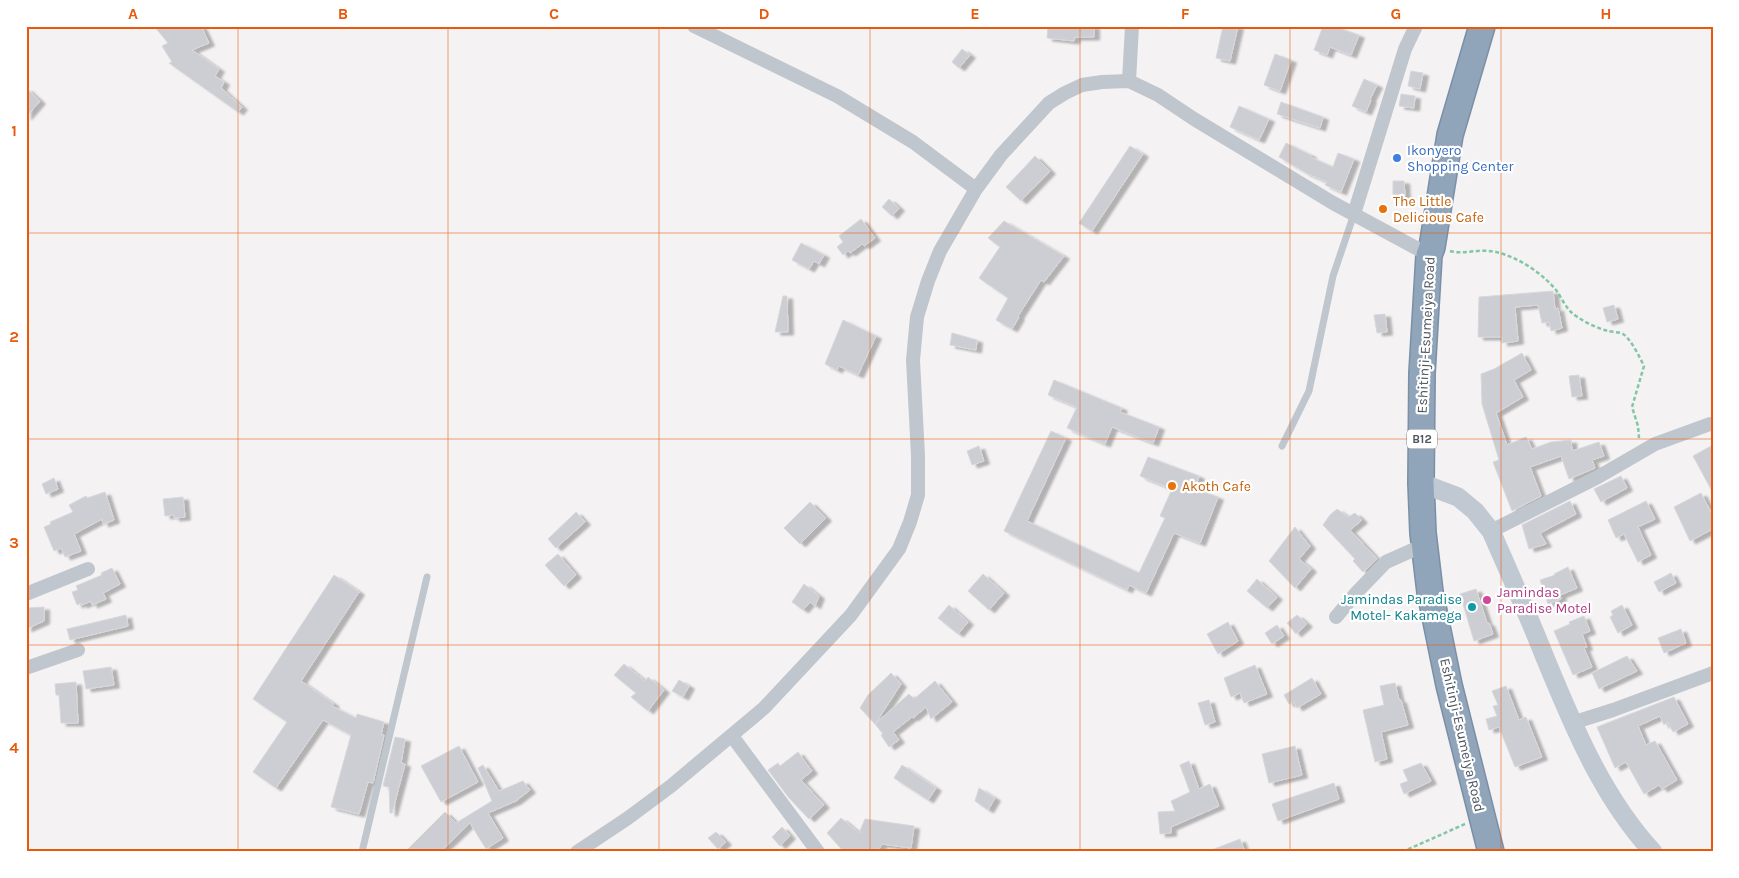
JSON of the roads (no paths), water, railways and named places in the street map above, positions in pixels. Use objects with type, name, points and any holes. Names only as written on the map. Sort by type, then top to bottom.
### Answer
[{"type":"highway","name":"Eshitinji-Esumeiya Road","points":[[1482,26],[1450,135],[1430,251],[1422,373],[1421,482],[1424,545],[1430,592],[1449,685],[1491,852]]},
{"type":"street","points":[[694,26],[837,96],[912,142],[976,189]]},
{"type":"street","points":[[1129,81],[1132,26]]},
{"type":"street","points":[[1354,214],[1406,49],[1416,26]]},
{"type":"street","points":[[585,849],[671,786],[764,708],[851,615],[899,548],[910,522],[918,495],[913,360],[918,317],[928,281],[940,251],[976,189],[1001,155],[1049,103],[1082,85],[1129,81],[1158,95],[1226,139],[1334,203],[1430,251]]},
{"type":"street","points":[[1492,531],[1598,477],[1655,444],[1710,424]]},
{"type":"street","points":[[1421,482],[1458,497],[1475,511],[1492,531],[1572,723],[1603,784],[1634,832],[1653,852]]},
{"type":"street","points":[[1336,617],[1386,562],[1424,545]]},
{"type":"street","points":[[26,594],[88,569]]},
{"type":"street","points":[[26,668],[78,650]]},
{"type":"street","points":[[1572,723],[1713,673]]},
{"type":"street","points":[[732,736],[818,852]]},
{"type":"lane","points":[[1282,446],[1309,390],[1333,276],[1354,214]]},
{"type":"lane","points":[[362,852],[427,577]]},
{"type":"place","name":"Ikonyero Shopping Center","points":[[1397,158]]},
{"type":"place","name":"The Little Delicious Cafe","points":[[1383,209]]},
{"type":"place","name":"Akoth Cafe","points":[[1172,486]]},
{"type":"place","name":"Jamindas Paradise Motel","points":[[1487,600]]},
{"type":"place","name":"Jamindas Paradise Motel- Kakamega","points":[[1472,607]]}]
